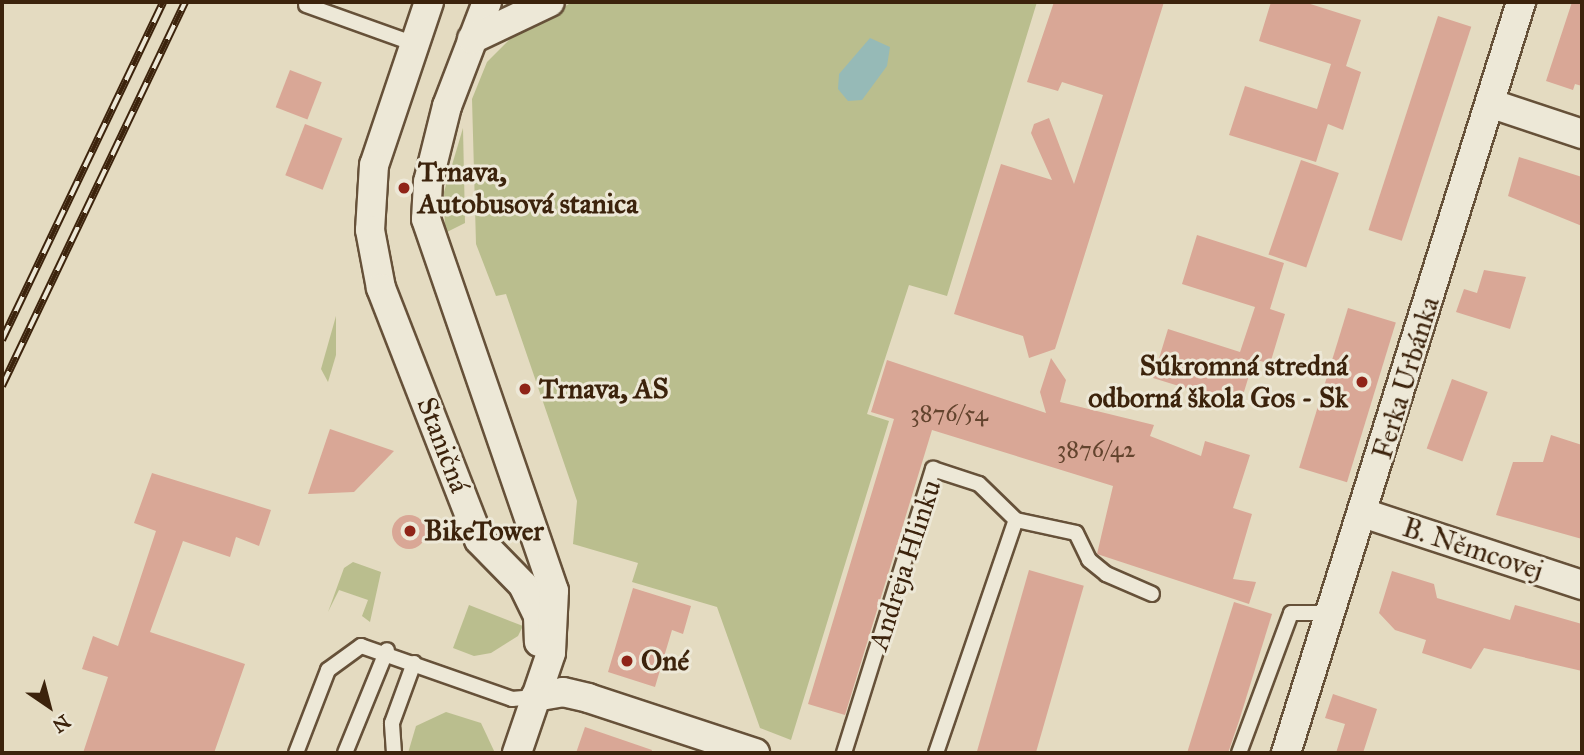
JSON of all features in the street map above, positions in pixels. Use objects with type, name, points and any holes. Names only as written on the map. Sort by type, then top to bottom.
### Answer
[{"type":"street","name":"Staničná","points":[[429,2],[374,165],[370,230],[376,265],[479,540],[523,585],[538,616],[536,697]]},
{"type":"street","name":"Staničná","points":[[487,2],[472,39],[431,169],[426,219],[554,590],[555,633],[536,697]]},
{"type":"street","points":[[472,39],[550,2]]},
{"type":"street","name":"Ferka Urbánka","points":[[1286,753],[1492,104],[1521,2]]},
{"type":"street","points":[[1492,104],[1582,134]]},
{"type":"street","name":"B. Němcovej","points":[[1363,513],[1582,585]]},
{"type":"street","points":[[517,753],[536,697],[563,692],[755,753]]},
{"type":"lane","points":[[306,5],[415,44]]},
{"type":"lane","name":"Andreja Hlinku","points":[[844,753],[933,469],[979,484],[1016,520]]},
{"type":"lane","points":[[936,753],[1016,520],[1076,533],[1089,560],[1107,574],[1152,594]]},
{"type":"lane","points":[[1239,753],[1292,613],[1331,613]]},
{"type":"lane","points":[[296,753],[333,664],[361,646],[387,650],[414,663],[512,699],[536,697]]},
{"type":"lane","points":[[345,753],[387,650]]},
{"type":"lane","points":[[394,753],[392,723],[414,663]]},
{"type":"green space","points":[[573,2],[1037,2],[947,296],[909,285],[867,414],[889,421],[791,740],[760,728],[717,607],[632,582],[638,563],[573,544],[577,501],[506,294],[496,296],[476,244],[472,99],[487,62],[520,29]]},
{"type":"green space","points":[[463,128],[465,223],[445,233],[444,192]]},
{"type":"green space","points":[[336,316],[336,355],[328,382],[321,369]]},
{"type":"green space","points":[[353,562],[381,572],[370,622],[362,616],[368,600],[339,590],[328,612],[344,568]]},
{"type":"green space","points":[[469,605],[523,626],[518,636],[491,653],[474,656],[453,648]]},
{"type":"green space","points":[[446,712],[481,723],[495,753],[408,753],[416,726]]},
{"type":"water","points":[[870,38],[890,47],[887,66],[862,100],[848,101],[838,89],[839,74]]},
{"type":"building","points":[[1054,2],[1164,2],[1055,349],[1029,358],[1023,336],[954,314],[1001,164],[1052,180],[1031,133],[1034,124],[1049,118],[1074,184],[1103,95],[1062,82],[1058,91],[1027,82]]},
{"type":"building","points":[[1271,2],[1304,2],[1361,20],[1346,66],[1361,72],[1343,130],[1328,124],[1316,162],[1229,135],[1245,86],[1317,109],[1331,64],[1259,41]]},
{"type":"building","points":[[1572,2],[1582,2],[1582,86],[1575,84],[1573,90],[1546,81]]},
{"type":"building","points":[[1438,16],[1471,27],[1402,241],[1368,230]]},
{"type":"building","points":[[290,70],[322,82],[307,120],[276,107]]},
{"type":"building","points":[[305,124],[342,138],[323,190],[285,175]]},
{"type":"building","points":[[1519,157],[1582,177],[1582,226],[1508,196]]},
{"type":"building","points":[[1301,160],[1339,173],[1306,268],[1268,255]]},
{"type":"building","points":[[1197,235],[1284,263],[1270,309],[1285,314],[1270,364],[1254,359],[1240,405],[1153,378],[1168,329],[1240,352],[1255,307],[1182,284]]},
{"type":"building","points":[[1484,270],[1526,277],[1510,329],[1456,312],[1464,289],[1477,293]]},
{"type":"building","points":[[1348,308],[1396,323],[1347,482],[1299,468]]},
{"type":"building","points":[[1051,358],[1066,380],[1060,402],[1154,425],[1150,436],[1201,456],[1205,441],[1250,455],[1233,508],[1252,514],[1233,579],[1256,582],[1249,604],[1097,554],[1113,486],[932,430],[845,715],[808,704],[894,419],[871,412],[887,360],[1046,413],[1040,392]]},
{"type":"building","points":[[1452,379],[1488,392],[1462,462],[1427,449]]},
{"type":"building","points":[[330,429],[394,451],[354,492],[308,494]]},
{"type":"building","points":[[1551,435],[1582,445],[1582,539],[1496,515],[1513,462],[1543,462]]},
{"type":"building","points":[[152,473],[271,510],[259,546],[236,537],[230,557],[183,541],[150,632],[245,664],[214,753],[83,753],[108,677],[82,669],[93,636],[118,646],[156,531],[134,523]]},
{"type":"building","name":"BikeTower","points":[[409,515],[421,520],[426,532],[421,544],[409,549],[397,544],[392,532],[397,520]]},
{"type":"building","points":[[1029,570],[1084,586],[1036,753],[977,753]]},
{"type":"building","points":[[1392,571],[1434,584],[1437,598],[1510,620],[1515,605],[1582,624],[1582,671],[1484,648],[1471,669],[1422,653],[1426,640],[1395,630],[1379,613]]},
{"type":"building","points":[[633,588],[691,606],[683,634],[672,630],[655,687],[608,672]]},
{"type":"building","points":[[1234,602],[1272,614],[1239,721],[1228,753],[1187,753]]},
{"type":"building","points":[[1333,694],[1377,709],[1363,753],[1336,753],[1345,724],[1325,718]]},
{"type":"building","points":[[585,727],[652,750],[651,753],[576,753]]},
{"type":"railway","points":[[2,340],[163,2]]},
{"type":"railway","points":[[2,386],[185,2]]},
{"type":"place","name":"Trnava, Autobusová stanica","points":[[404,188]]},
{"type":"place","name":"Súkromná stredná odborná škola Gos - Sk","points":[[1362,382]]},
{"type":"place","name":"Trnava, AS","points":[[525,389]]},
{"type":"place","name":"BikeTower","points":[[410,531]]},
{"type":"place","name":"Oné","points":[[627,661]]}]
